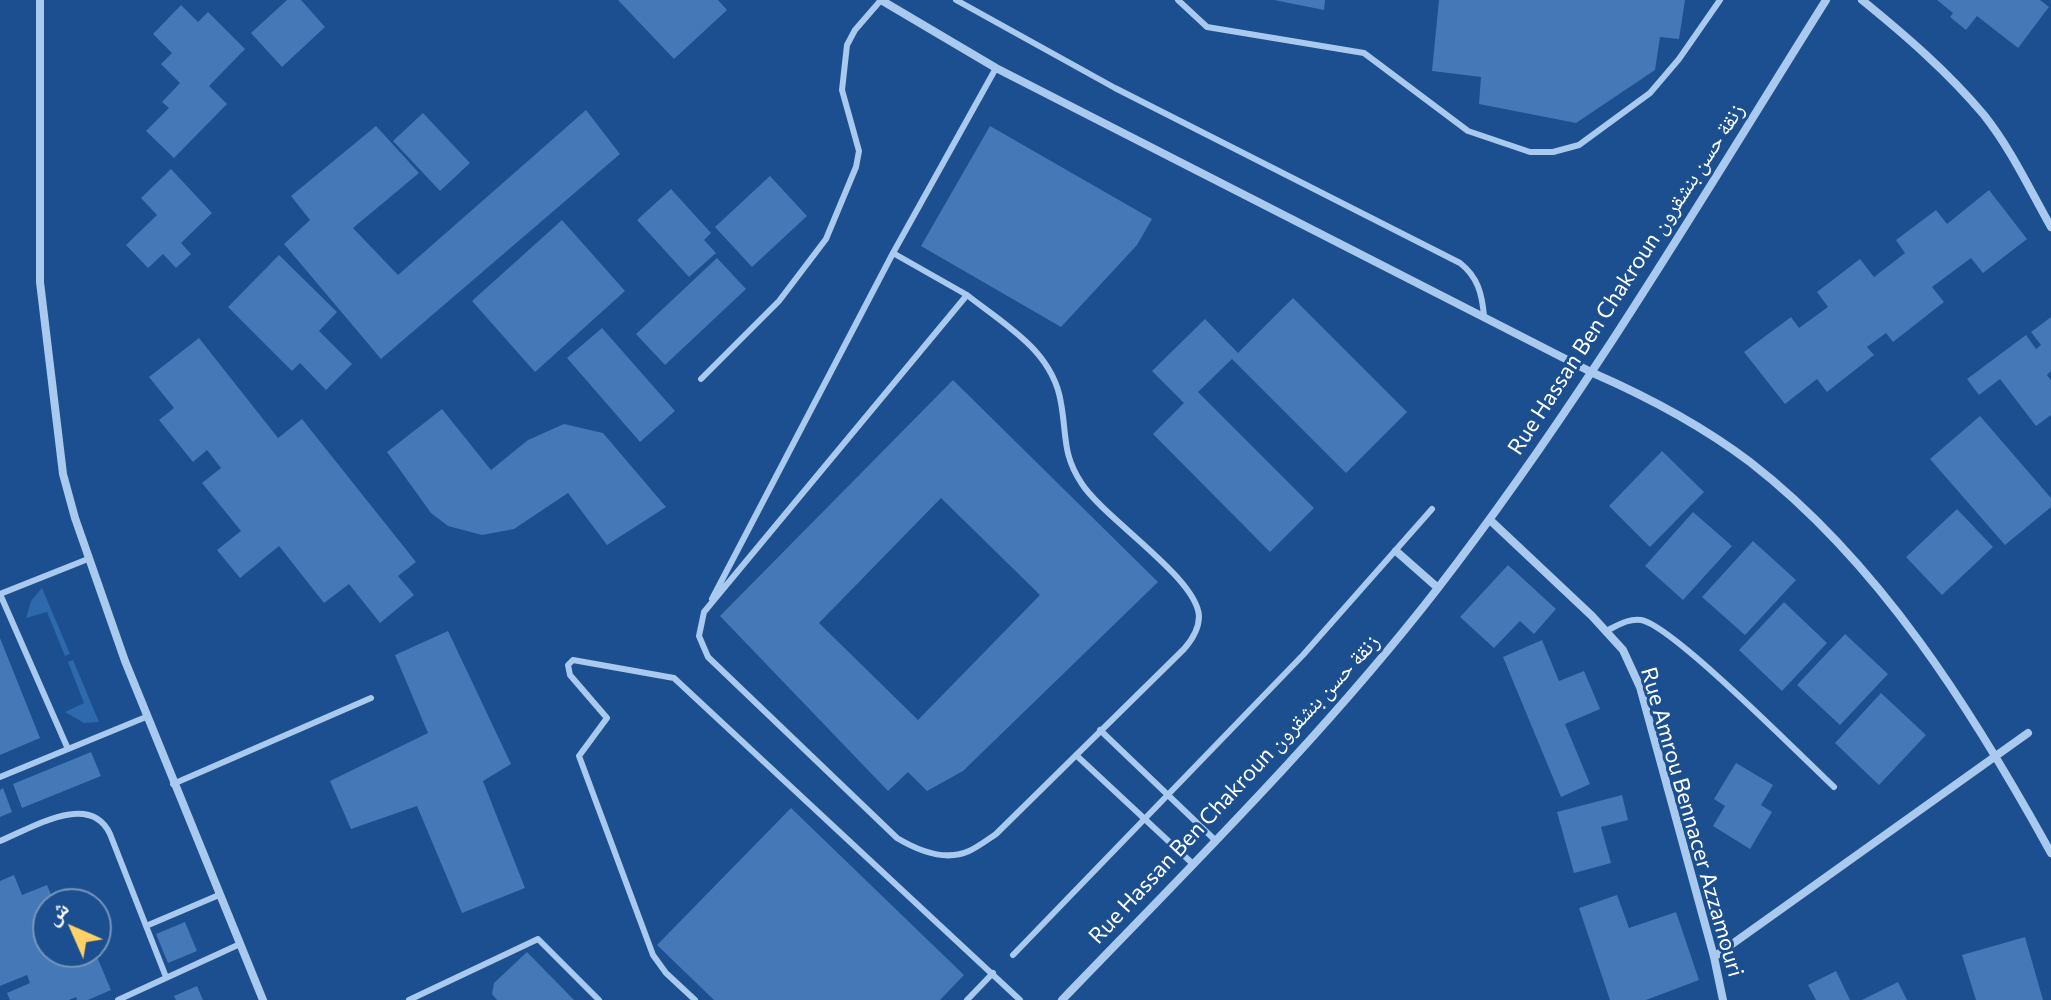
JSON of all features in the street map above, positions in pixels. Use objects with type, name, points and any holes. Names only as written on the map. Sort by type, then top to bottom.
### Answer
[{"type":"street","points":[[40,0],[40,282],[63,474],[88,559],[146,717],[263,1000]]},
{"type":"street","points":[[881,0],[996,68],[1593,373],[1646,397],[1699,427],[1749,462],[1796,500],[1839,543],[1917,640],[1995,756],[2051,853]]},
{"type":"street","name":"Rue Hassan Ben Chakroun زنقة حسن بنشقرون","points":[[1062,1000],[1325,724],[1490,520],[1593,373],[1826,0]]},
{"type":"street","points":[[1862,0],[1914,43],[1983,115],[2006,148],[2051,227]]},
{"type":"street","name":"Rue Amrou Bennacer Azzamouri","points":[[1490,520],[1623,650],[1640,687],[1723,1000]]},
{"type":"street","points":[[1396,551],[1438,588]]},
{"type":"street","points":[[1714,957],[2028,733]]},
{"type":"lane","points":[[701,379],[779,301],[826,239],[856,167],[859,151],[842,90],[847,45],[855,30],[881,0]]},
{"type":"lane","points":[[956,0],[1115,88],[1460,263],[1476,280],[1481,291],[1484,316]]},
{"type":"lane","points":[[1178,0],[1207,27],[1364,53],[1468,131],[1530,152],[1553,152],[1579,145],[1650,93],[1679,59],[1720,0]]},
{"type":"lane","points":[[893,253],[967,295],[1026,341],[1042,358],[1052,374],[1061,401],[1064,446],[1079,479],[1174,575],[1195,601],[1199,615],[1193,639],[996,834],[967,852],[946,855],[916,849],[897,838],[708,657],[699,636],[704,612],[893,253],[996,68]]},
{"type":"lane","points":[[704,612],[967,295]]},
{"type":"lane","points":[[1013,955],[1303,655],[1432,509]]},
{"type":"lane","points":[[68,749],[0,594],[88,559]]},
{"type":"lane","points":[[1606,631],[1627,621],[1641,620],[1656,626],[1684,647],[1834,787]]},
{"type":"lane","points":[[695,1000],[666,973],[653,955],[579,756],[607,718],[570,675],[568,665],[573,660],[674,678],[1020,1000]]},
{"type":"lane","points":[[173,784],[371,698]]},
{"type":"lane","points":[[0,777],[146,717]]},
{"type":"lane","points":[[1100,730],[1216,841]]},
{"type":"lane","points":[[1076,755],[1193,864]]},
{"type":"lane","points":[[0,841],[67,815],[92,815],[106,826],[166,977]]},
{"type":"lane","points":[[146,926],[219,895]]},
{"type":"lane","points":[[409,1000],[538,939],[599,1000]]},
{"type":"lane","points":[[118,1000],[240,944]]},
{"type":"lane","points":[[967,1000],[993,973]]},
{"type":"shaded area","points":[[42,588],[70,654],[65,656],[47,612],[26,618],[31,601]]},
{"type":"shaded area","points":[[73,660],[99,722],[84,723],[65,712],[84,703],[68,662]]},
{"type":"building","points":[[287,0],[301,0],[325,27],[282,67],[251,33]]},
{"type":"building","points":[[618,0],[718,0],[727,10],[674,59]]},
{"type":"building","points":[[1274,0],[1325,0],[1324,10]]},
{"type":"building","points":[[1439,0],[1685,0],[1679,39],[1660,37],[1655,70],[1576,123],[1479,104],[1481,77],[1432,71]]},
{"type":"building","points":[[1937,0],[2040,0],[2049,7],[2018,48],[1977,16],[1966,30],[1950,17],[1953,13]]},
{"type":"building","points":[[181,5],[198,22],[208,12],[245,49],[209,86],[227,104],[174,158],[146,131],[169,108],[162,102],[180,83],[161,64],[172,53],[153,34]]},
{"type":"building","points":[[586,110],[620,154],[381,359],[284,244],[310,220],[291,196],[376,126],[419,173],[353,228],[398,275]]},
{"type":"building","points":[[423,113],[470,163],[440,191],[393,141]]},
{"type":"building","points":[[990,126],[1152,219],[1137,245],[1061,327],[921,246]]},
{"type":"building","points":[[171,169],[212,213],[181,243],[191,254],[176,268],[163,254],[148,268],[126,245],[157,215],[141,198]]},
{"type":"building","points":[[770,176],[807,216],[752,267],[715,227]]},
{"type":"building","points":[[671,189],[711,233],[704,240],[716,253],[689,277],[637,220]]},
{"type":"building","points":[[1989,190],[2027,239],[1983,273],[1971,258],[1932,287],[1944,302],[1893,342],[1886,333],[1867,347],[1874,355],[1827,392],[1817,379],[1785,404],[1744,352],[1791,317],[1799,328],[1828,307],[1817,292],[1860,259],[1874,277],[1905,253],[1896,240],[1936,210],[1947,224]]},
{"type":"building","points":[[562,220],[625,291],[535,372],[472,301]]},
{"type":"building","points":[[279,255],[337,312],[319,331],[352,364],[326,390],[300,363],[292,371],[228,307]]},
{"type":"building","points":[[717,258],[746,289],[665,365],[636,334]]},
{"type":"building","points":[[1293,298],[1407,412],[1346,473],[1232,359],[1198,392],[1314,508],[1270,552],[1153,434],[1184,403],[1152,371],[1205,319],[1238,353]]},
{"type":"building","points":[[2051,317],[2051,371],[2047,375],[2051,380],[2051,415],[2036,426],[2000,379],[1979,395],[1967,379],[2026,335],[2036,349],[2041,345],[2031,332]]},
{"type":"building","points":[[602,328],[675,411],[640,442],[567,358]]},
{"type":"building","points":[[199,338],[278,438],[302,419],[416,562],[398,576],[414,595],[380,623],[349,584],[324,603],[279,546],[240,578],[217,550],[241,531],[202,483],[221,468],[207,450],[193,462],[159,420],[174,408],[149,377]]},
{"type":"building","points":[[953,380],[1158,582],[963,771],[927,791],[908,772],[888,791],[720,616]],"holes":[[[941,498],[1040,595],[918,720],[819,623]]]},
{"type":"building","points":[[442,409],[491,470],[528,440],[564,424],[603,433],[666,507],[607,545],[568,493],[514,529],[482,535],[448,526],[431,513],[387,452]]},
{"type":"building","points":[[1980,416],[2051,498],[2051,507],[2005,545],[1930,459]]},
{"type":"building","points":[[1662,451],[1704,492],[1650,547],[1609,506]]},
{"type":"building","points":[[1957,509],[1993,547],[1942,595],[1906,557]]},
{"type":"building","points":[[1693,512],[1732,546],[1683,600],[1645,566]]},
{"type":"building","points":[[1753,541],[1796,580],[1745,635],[1702,597]]},
{"type":"building","points":[[1508,565],[1556,609],[1534,634],[1520,621],[1494,648],[1460,617]]},
{"type":"building","points":[[1784,602],[1827,643],[1782,691],[1739,650]]},
{"type":"building","points":[[448,631],[511,764],[483,781],[525,888],[462,913],[417,806],[351,829],[330,781],[428,733],[395,655]]},
{"type":"building","points":[[1845,634],[1888,674],[1840,725],[1797,685]]},
{"type":"building","points":[[0,638],[40,738],[0,755]]},
{"type":"building","points":[[1542,640],[1559,681],[1584,671],[1600,709],[1565,724],[1590,784],[1561,797],[1503,657]]},
{"type":"building","points":[[1881,693],[1926,735],[1879,785],[1835,743]]},
{"type":"building","points":[[91,752],[101,776],[22,808],[13,784]]},
{"type":"building","points":[[1736,763],[1773,785],[1761,805],[1772,812],[1750,849],[1713,826],[1725,806],[1714,799]]},
{"type":"building","points":[[3,788],[12,812],[0,817],[0,790]]},
{"type":"building","points":[[1622,795],[1628,820],[1601,827],[1611,863],[1574,873],[1557,812]]},
{"type":"building","points":[[791,808],[964,975],[940,1000],[714,1000],[657,945]]},
{"type":"building","points":[[14,875],[22,895],[32,891],[32,968],[102,968],[111,990],[88,1000],[77,1000],[76,997],[69,1000],[10,1000],[7,993],[30,983],[27,975],[0,986],[0,881]]},
{"type":"building","points":[[1617,895],[1629,928],[1676,912],[1699,980],[1646,1000],[1610,1000],[1579,908]]},
{"type":"building","points":[[185,922],[197,951],[168,963],[156,934]]},
{"type":"building","points":[[2025,937],[2043,1000],[1976,1000],[1962,955]]},
{"type":"building","points":[[527,952],[574,1000],[497,1000],[492,994],[494,983]]},
{"type":"building","points":[[1836,971],[1850,1000],[1816,1000],[1808,985]]},
{"type":"building","points":[[1898,982],[1907,1000],[1862,1000]]},
{"type":"building","points":[[197,986],[203,1000],[176,1000],[174,996]]}]
